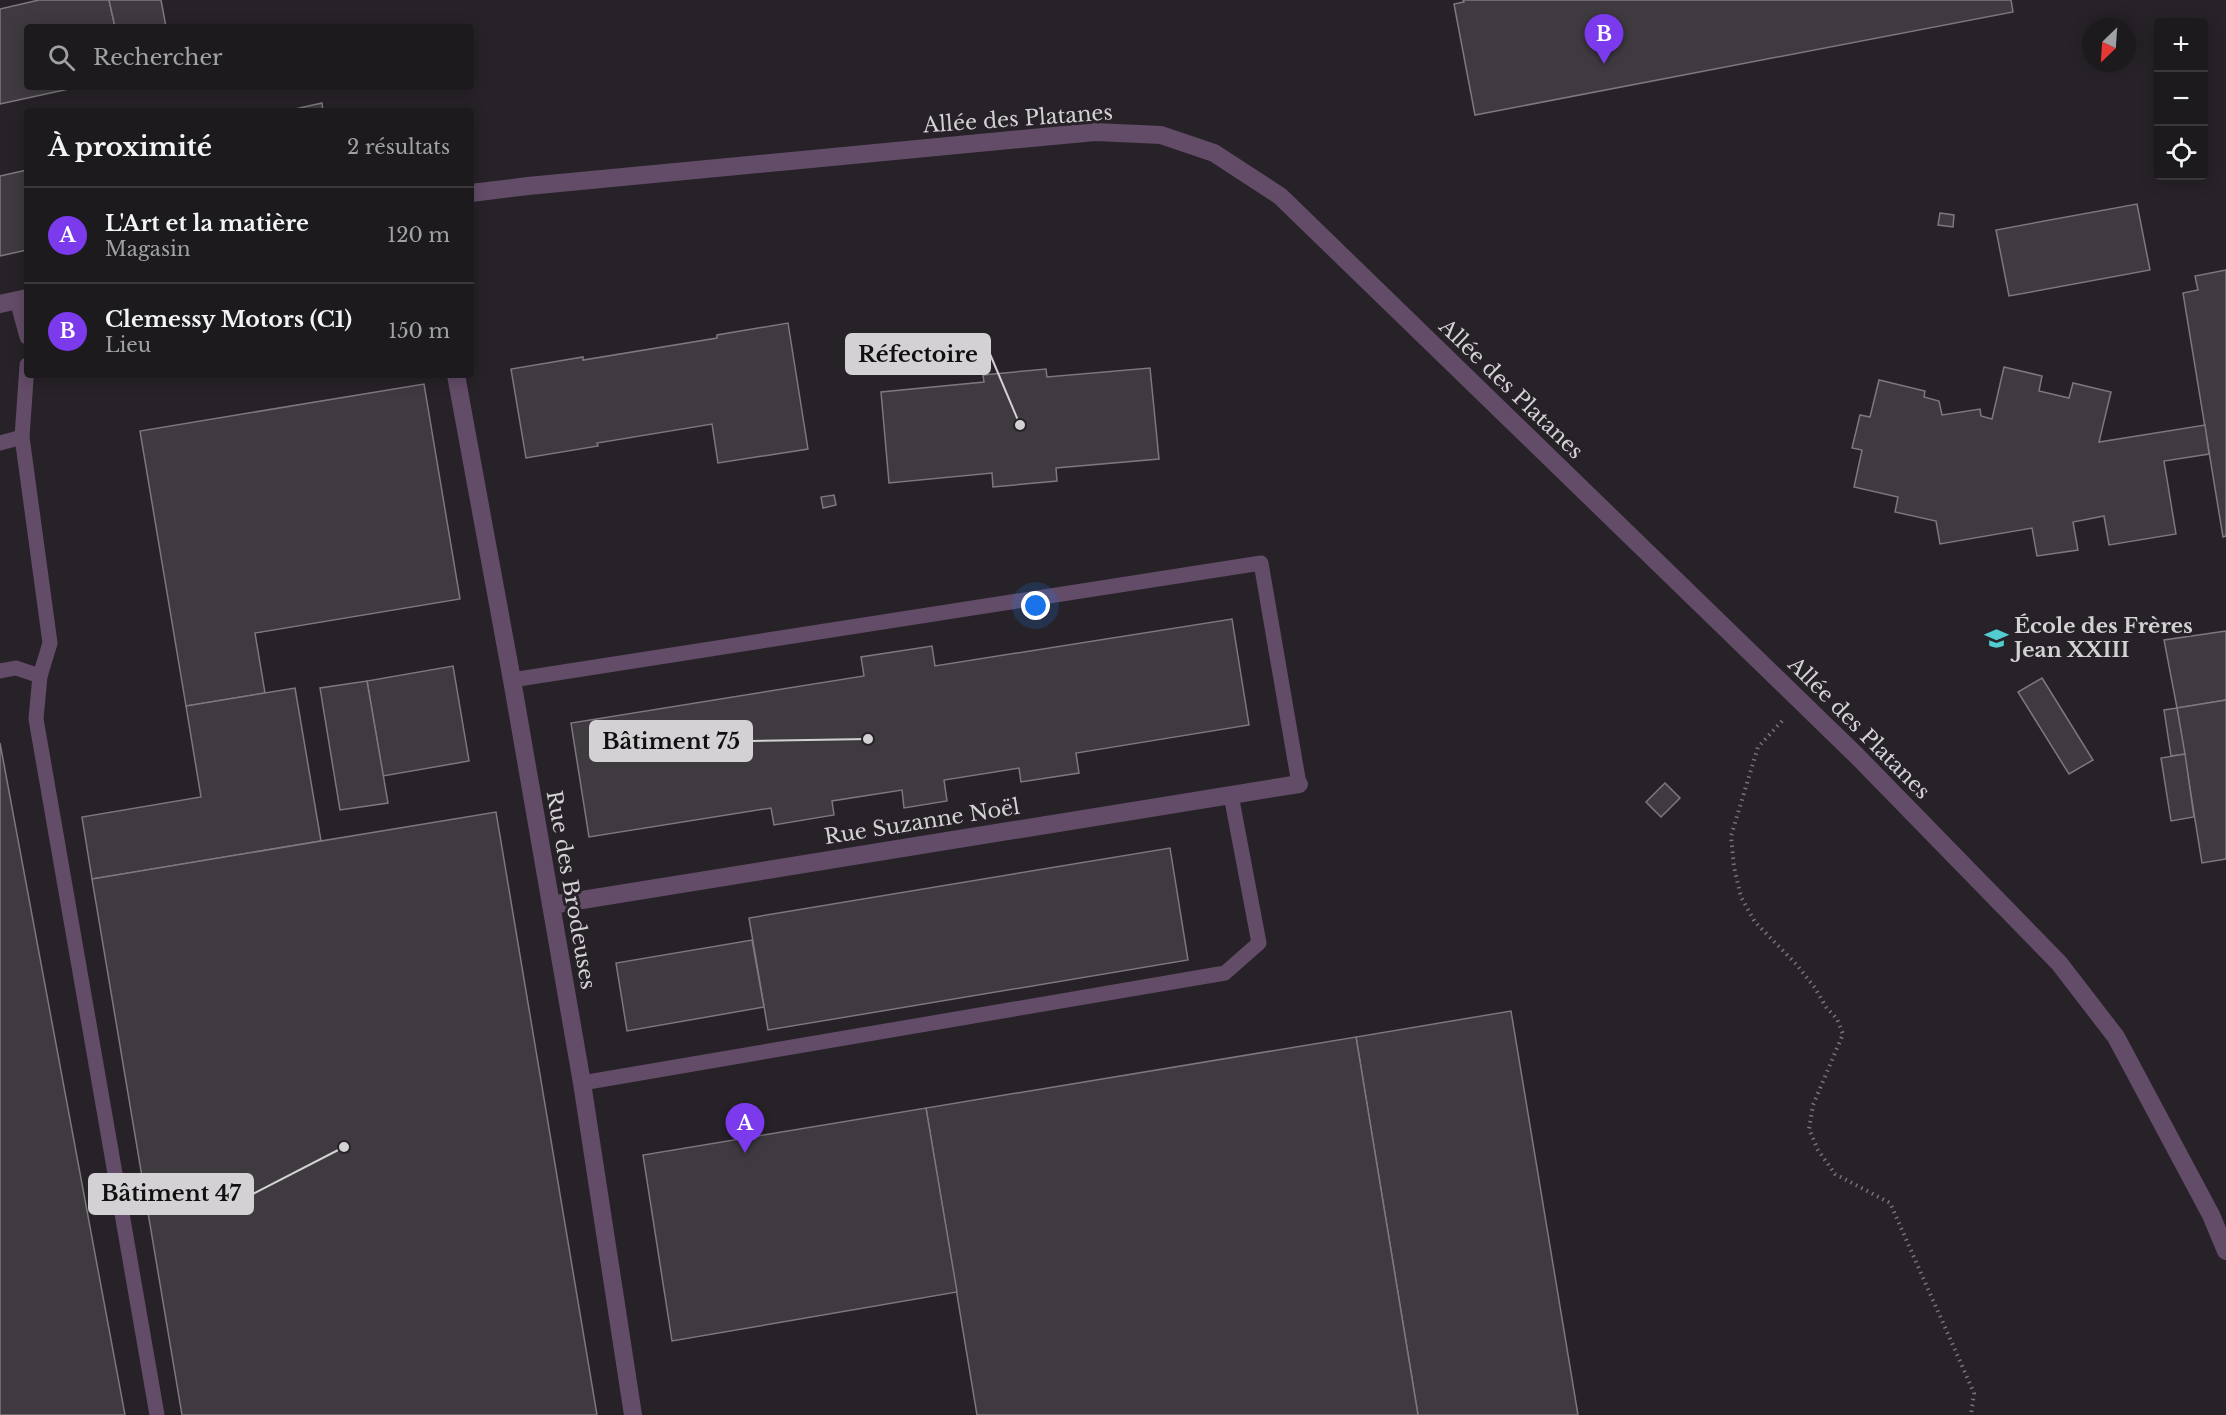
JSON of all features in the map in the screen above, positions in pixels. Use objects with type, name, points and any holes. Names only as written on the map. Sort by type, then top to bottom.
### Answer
[{"type":"street","name":"Allée des Platanes","points":[[474,193],[1095,132],[1161,135],[1214,153],[1280,196],[1857,756],[2059,963],[2116,1037],[2211,1215],[2226,1251]]},
{"type":"street","name":"Rue des Brodeuses","points":[[457,378],[582,1083],[633,1415]]},
{"type":"street","name":"Rue Suzanne Noël","points":[[551,905],[1299,784]]},
{"type":"lane","points":[[15,300],[24,328]]},
{"type":"lane","points":[[26,378],[22,437],[50,643],[40,676],[36,718],[157,1415]]},
{"type":"lane","points":[[0,443],[22,437]]},
{"type":"lane","points":[[512,680],[1261,563],[1299,784]]},
{"type":"lane","points":[[0,671],[16,668],[40,676]]},
{"type":"lane","points":[[582,1083],[1225,973],[1259,943],[1231,795]]},
{"type":"path","points":[[1800,701],[1758,747],[1741,801],[1731,836],[1734,867],[1741,897],[1755,922],[1796,964],[1815,988],[1826,1007],[1837,1018],[1843,1034],[1813,1105],[1809,1129],[1818,1150],[1835,1174],[1890,1203],[1974,1393],[1971,1415]]},
{"type":"building","points":[[39,0],[109,0],[114,24],[24,24],[24,90],[64,90],[0,104],[0,9]]},
{"type":"building","points":[[109,0],[161,0],[165,24],[114,24]]},
{"type":"building","points":[[1463,0],[2011,0],[2013,12],[1475,115],[1454,4],[1464,2]]},
{"type":"building","points":[[322,103],[323,108],[300,108]]},
{"type":"building","points":[[24,171],[24,251],[0,256],[0,176]]},
{"type":"building","points":[[2137,204],[2150,270],[2009,296],[1996,230]]},
{"type":"building","points":[[1940,213],[1954,215],[1953,227],[1938,225]]},
{"type":"building","points":[[2226,270],[2226,536],[2223,537],[2183,293],[2198,290],[2195,276]]},
{"type":"building","points":[[788,323],[808,449],[718,463],[712,424],[597,443],[598,446],[526,458],[511,369],[583,357],[583,360],[717,338],[717,335]]},
{"type":"building","points":[[2004,367],[2042,376],[2039,391],[2069,398],[2073,383],[2111,392],[2099,442],[2205,425],[2209,454],[2164,461],[2176,534],[2109,545],[2104,516],[2073,522],[2078,550],[2037,556],[2032,528],[1940,544],[1936,521],[1895,512],[1898,497],[1854,487],[1862,450],[1852,448],[1860,415],[1870,417],[1879,380],[1925,391],[1924,397],[1939,401],[1942,415],[1980,409],[1981,416],[1992,419]]},
{"type":"building","points":[[1150,368],[1159,459],[1056,468],[1057,481],[993,487],[992,473],[889,483],[881,392],[984,382],[983,375],[1046,369],[1047,377]]},
{"type":"building","points":[[424,384],[460,599],[255,633],[265,693],[186,706],[140,431]]},
{"type":"building","points":[[834,495],[836,505],[823,508],[821,497]]},
{"type":"building","points":[[1232,619],[1249,725],[1076,753],[1079,773],[1021,782],[1019,768],[944,780],[947,801],[904,808],[902,790],[832,801],[834,815],[774,825],[771,808],[589,837],[571,723],[864,676],[861,657],[932,646],[935,666]]},
{"type":"building","points":[[2226,631],[2226,700],[2177,708],[2164,640]]},
{"type":"building","points":[[453,666],[469,761],[383,776],[367,681]]},
{"type":"building","points":[[2042,678],[2093,760],[2069,774],[2018,692]]},
{"type":"building","points":[[367,681],[388,803],[340,810],[320,688]]},
{"type":"building","points":[[295,688],[321,841],[92,879],[82,817],[201,797],[186,706]]},
{"type":"building","points":[[2226,700],[2226,859],[2202,863],[2177,708]]},
{"type":"building","points":[[2177,708],[2185,754],[2171,756],[2164,710]]},
{"type":"building","points":[[0,743],[125,1415],[0,1415]]},
{"type":"building","points":[[2185,754],[2194,817],[2171,821],[2161,758]]},
{"type":"building","points":[[1665,783],[1680,798],[1661,817],[1646,802]]},
{"type":"building","points":[[496,812],[597,1415],[182,1415],[92,879]]},
{"type":"building","points":[[1170,848],[1188,960],[768,1030],[749,918]]},
{"type":"building","points":[[752,940],[764,1007],[627,1031],[616,963]]},
{"type":"building","points":[[1511,1011],[1578,1415],[1418,1415],[1356,1037]]},
{"type":"building","points":[[1356,1037],[1418,1415],[977,1415],[926,1108]]},
{"type":"building","points":[[926,1108],[957,1292],[672,1341],[643,1155]]},
{"type":"place","name":"Clemessy Motors (C1)","points":[[1604,64]]},
{"type":"place","name":"Réfectoire","points":[[1020,425]]},
{"type":"place","name":"École des Frères Jean XXIII","points":[[1996,638]]},
{"type":"place","name":"Bâtiment 75","points":[[868,739]]},
{"type":"place","name":"Bâtiment 47","points":[[344,1147]]},
{"type":"place","name":"L'Art et la matière","points":[[745,1153]]}]
